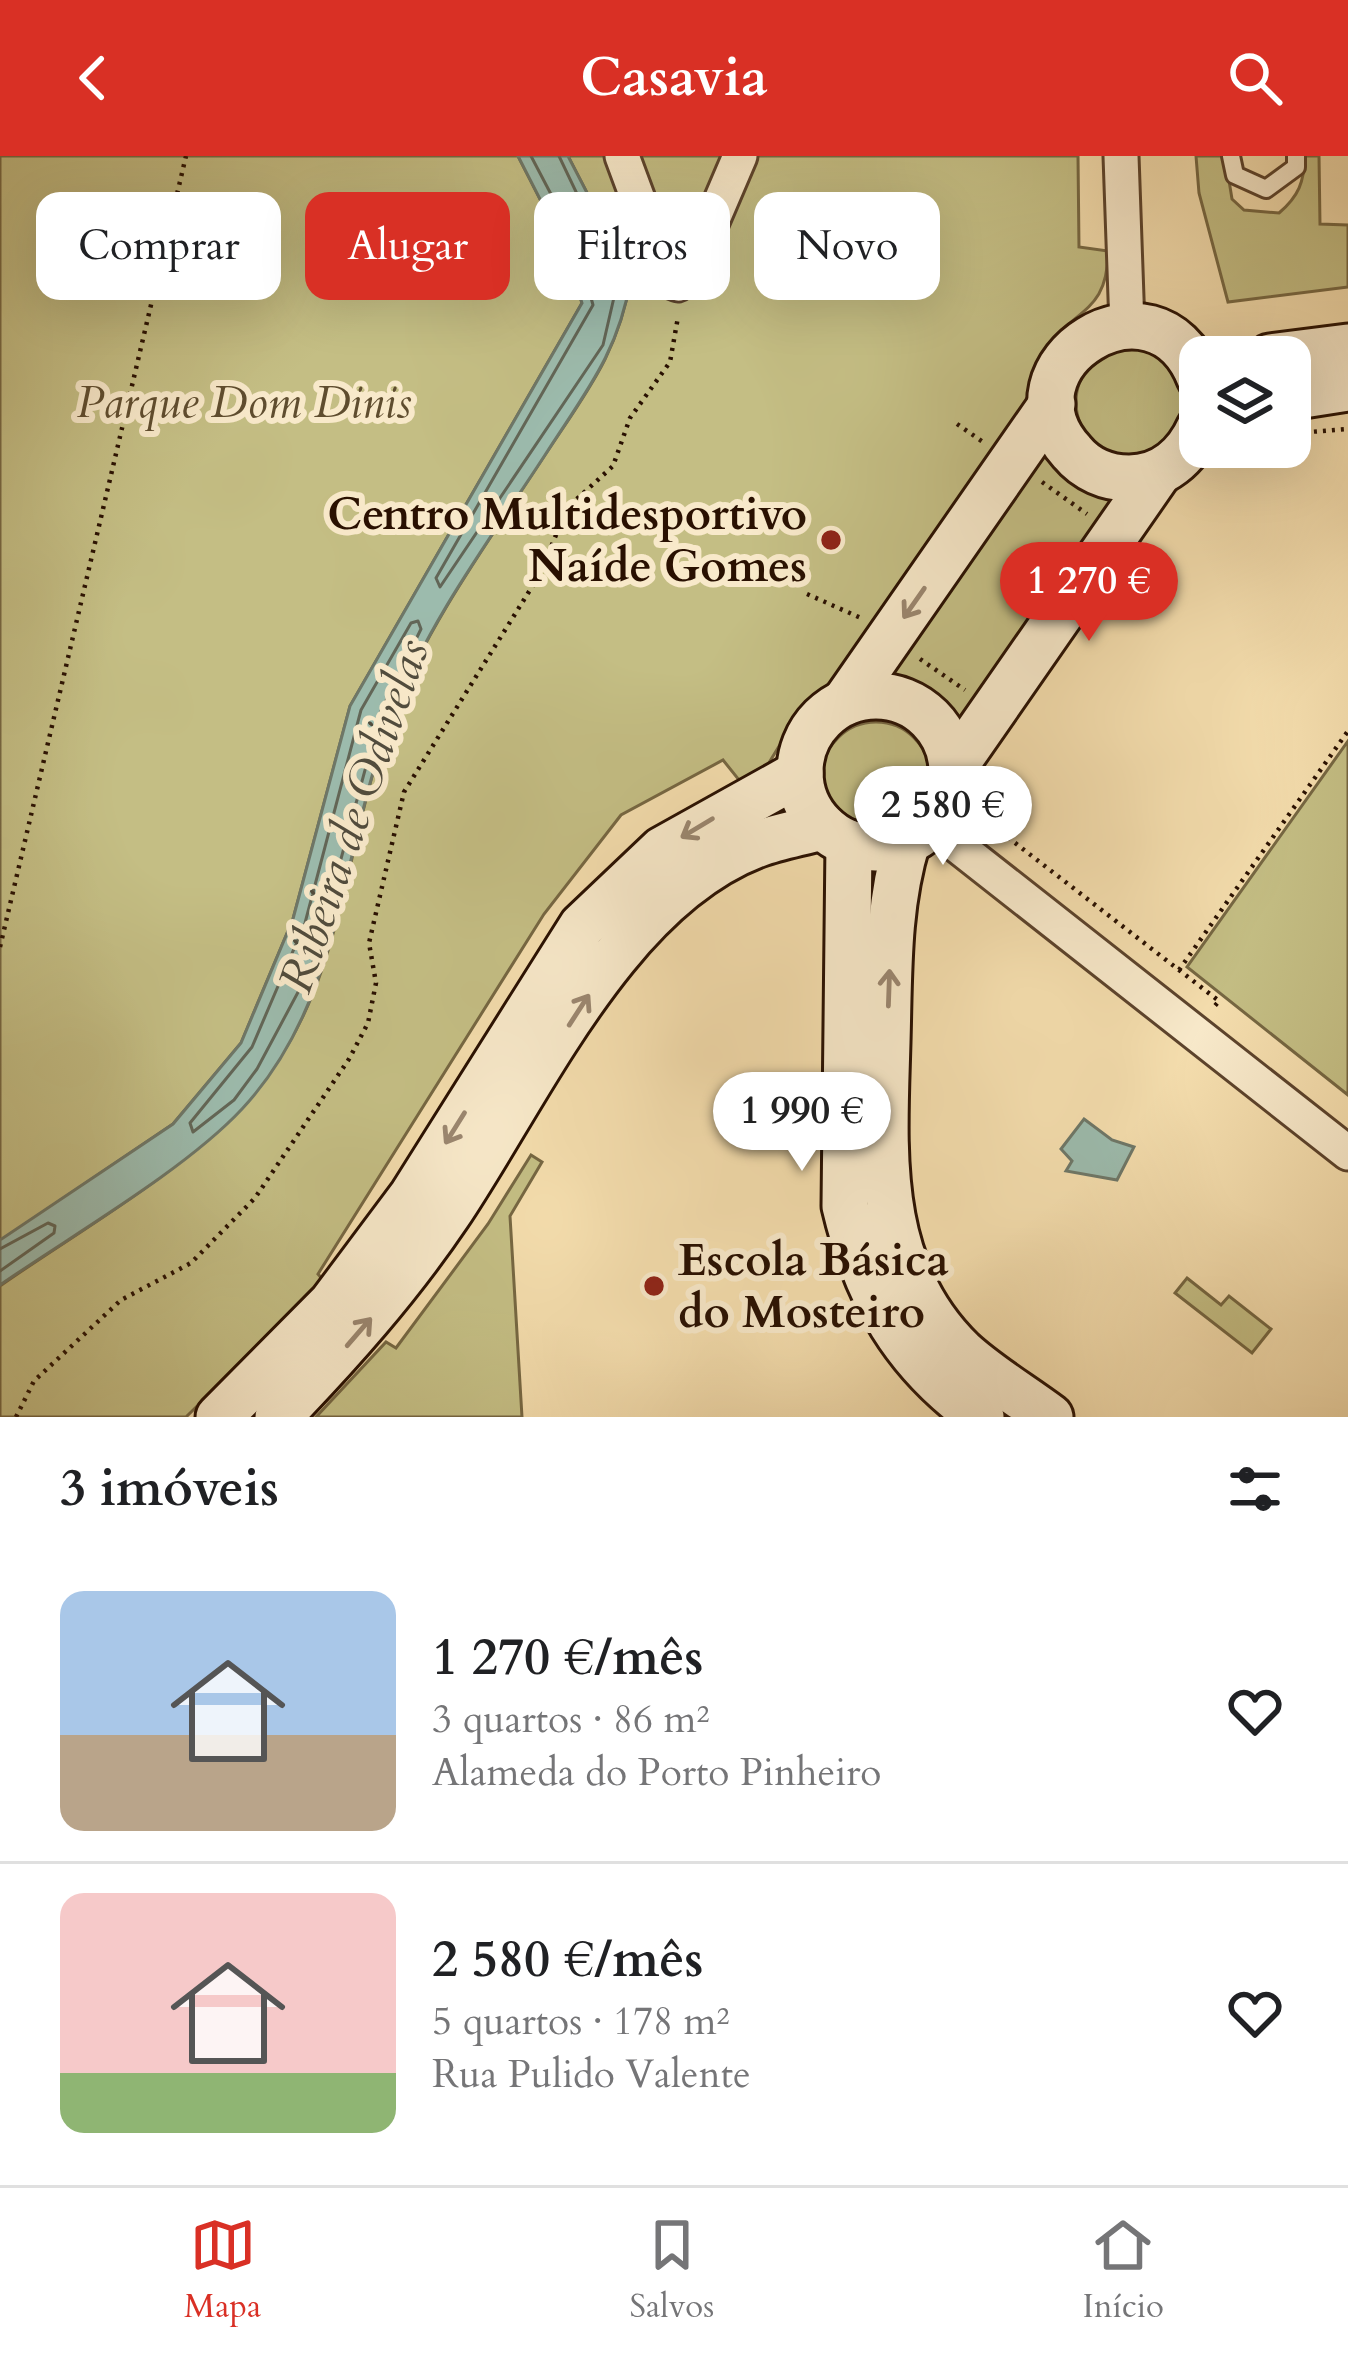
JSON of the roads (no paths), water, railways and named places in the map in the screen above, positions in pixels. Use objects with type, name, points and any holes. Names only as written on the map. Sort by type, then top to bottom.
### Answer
[{"type":"main road","points":[[1179,345],[1165,335],[1126,326],[1097,332],[1073,349],[1057,374],[1052,404],[1058,433],[1087,466],[1130,478],[1159,472],[1179,458]]},
{"type":"main road","points":[[1311,351],[1348,346]]},
{"type":"main road","points":[[1311,394],[1348,388]]},
{"type":"main road","points":[[981,1417],[938,1385],[883,1316],[858,1262],[842,1155],[836,835],[803,793],[800,773],[812,731],[845,702],[1052,404]]},
{"type":"main road","points":[[952,770],[1159,472]]},
{"type":"main road","points":[[845,702],[890,697],[917,707],[939,728],[952,770],[950,790],[919,833],[892,891],[883,1176],[894,1236],[930,1312],[962,1352],[1050,1417]]},
{"type":"main road","points":[[219,1417],[332,1303],[412,1196],[582,926],[662,850],[800,773]]},
{"type":"main road","points":[[278,1417],[364,1328],[446,1217],[610,961],[658,912],[720,865],[759,843],[836,835],[888,848],[919,833]]},
{"type":"street","points":[[622,156],[668,280],[684,282],[740,156]]},
{"type":"street","points":[[1121,156],[1126,326]]},
{"type":"street","points":[[919,833],[977,862],[1348,1154]]},
{"type":"lane","points":[[1232,156],[1235,175],[1266,189],[1296,167],[1296,156]]},
{"type":"water","points":[[518,156],[568,156],[587,192],[536,192]]},
{"type":"water","name":"Ribeira de Odivelas","points":[[626,300],[609,351],[587,391],[462,580],[408,679],[376,763],[321,970],[276,1066],[242,1109],[190,1156],[0,1285],[0,1240],[173,1124],[241,1043],[293,919],[350,706],[582,303]]},
{"type":"water","points":[[1084,1119],[1112,1140],[1134,1147],[1117,1180],[1066,1171],[1072,1161],[1061,1149]]},
{"type":"place","name":"Centro Multidesportivo Naíde Gomes","points":[[831,540]]},
{"type":"place","name":"Escola Básica do Mosteiro","points":[[654,1286]]},
{"type":"park label","name":"Parque Dom Dinis","points":[[244,402]]}]
